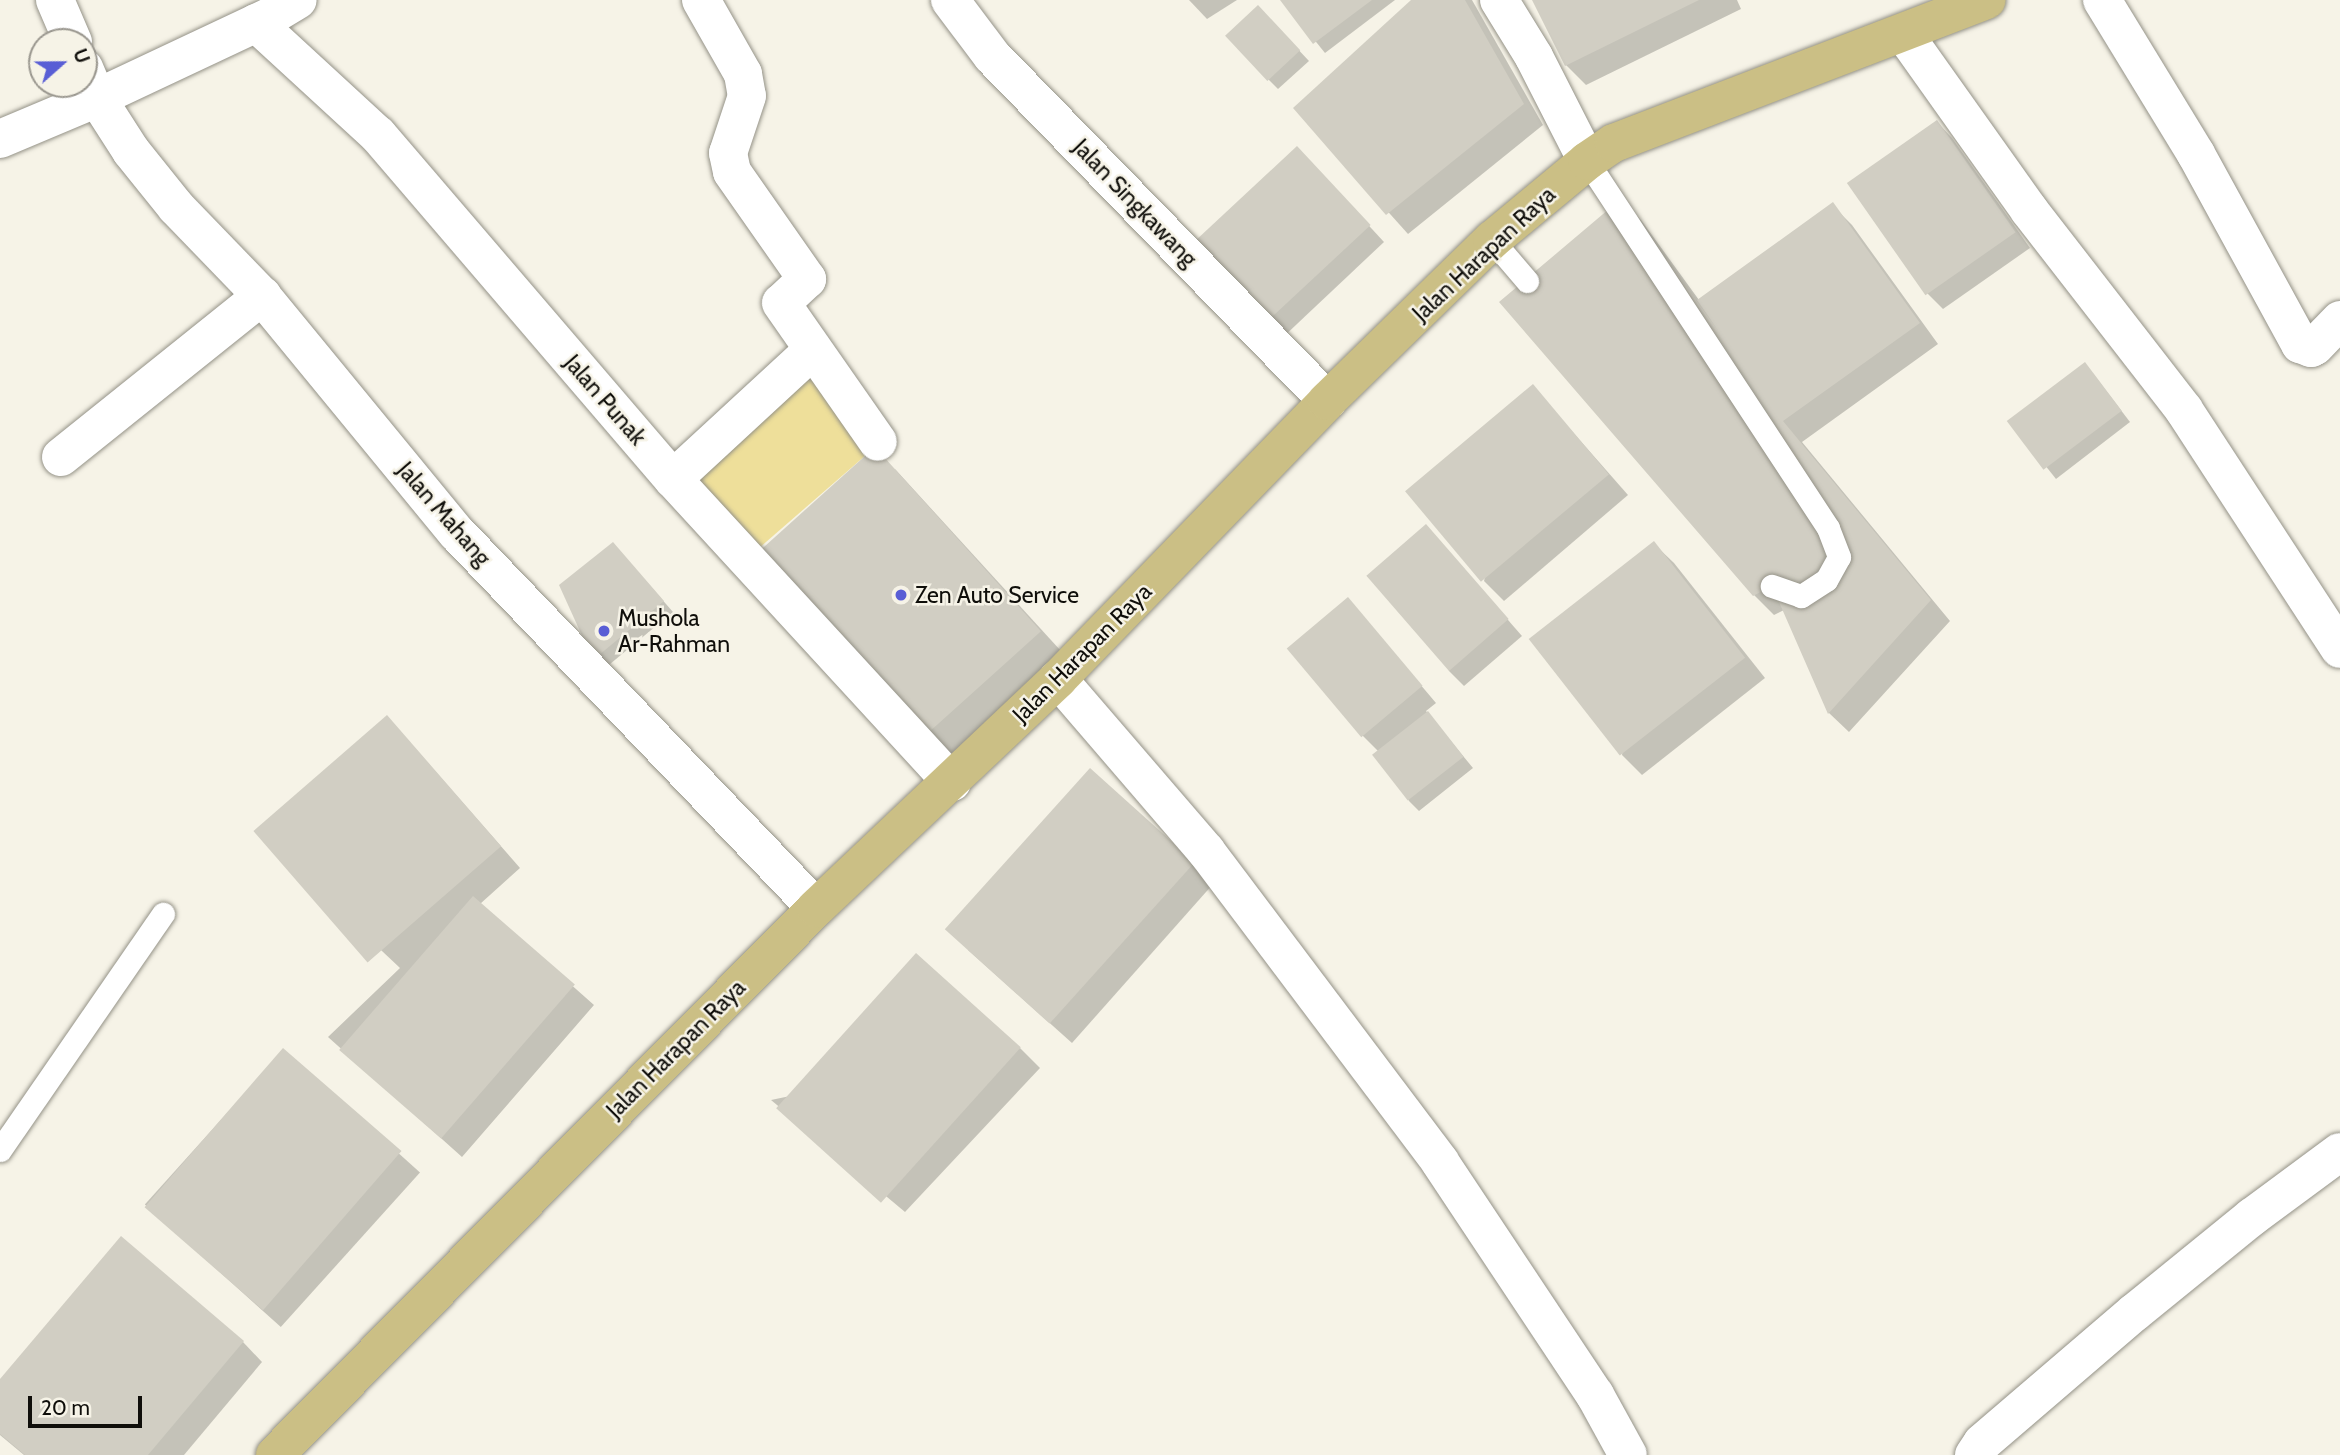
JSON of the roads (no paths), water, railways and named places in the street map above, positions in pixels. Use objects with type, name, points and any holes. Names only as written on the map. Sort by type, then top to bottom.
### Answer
[{"type":"main road","name":"Jalan Harapan Raya","points":[[275,1455],[816,908],[1058,679],[1327,401],[1492,240],[1587,161],[1614,143],[1987,0]]},
{"type":"street","points":[[55,0],[67,28]]},
{"type":"street","points":[[98,80],[256,23],[298,0]]},
{"type":"street","points":[[701,0],[743,74],[747,96],[728,153],[732,172],[807,279],[780,303],[878,442]]},
{"type":"street","name":"Jalan Singkawang","points":[[950,0],[992,56],[1327,401]]},
{"type":"street","points":[[1499,0],[1534,57],[1587,161]]},
{"type":"street","points":[[2102,0],[2196,153],[2300,344],[2304,348],[2315,346],[2340,320]]},
{"type":"street","name":"Jalan Punak","points":[[256,23],[378,135],[673,479],[952,782]]},
{"type":"street","points":[[1904,34],[2029,210],[2184,410],[2340,649]]},
{"type":"street","name":"Jalan Mahang","points":[[98,95],[131,151],[176,206],[262,296],[457,533],[816,908]]},
{"type":"street","points":[[0,139],[67,98]]},
{"type":"street","points":[[61,457],[262,296]]},
{"type":"street","points":[[673,479],[813,350]]},
{"type":"street","points":[[1058,679],[1206,851],[1440,1162],[1595,1395],[1628,1455]]},
{"type":"street","points":[[1974,1455],[1982,1443],[2135,1312],[2252,1217],[2340,1152]]},
{"type":"lane","points":[[1587,161],[1828,528],[1839,556],[1826,580],[1801,596],[1772,586]]},
{"type":"lane","points":[[1492,240],[1527,281]]},
{"type":"lane","points":[[0,1150],[163,914]]},
{"type":"place","name":"Zen Auto Service","points":[[901,595]]},
{"type":"place","name":"Mushola Ar-Rahman","points":[[604,631]]}]
